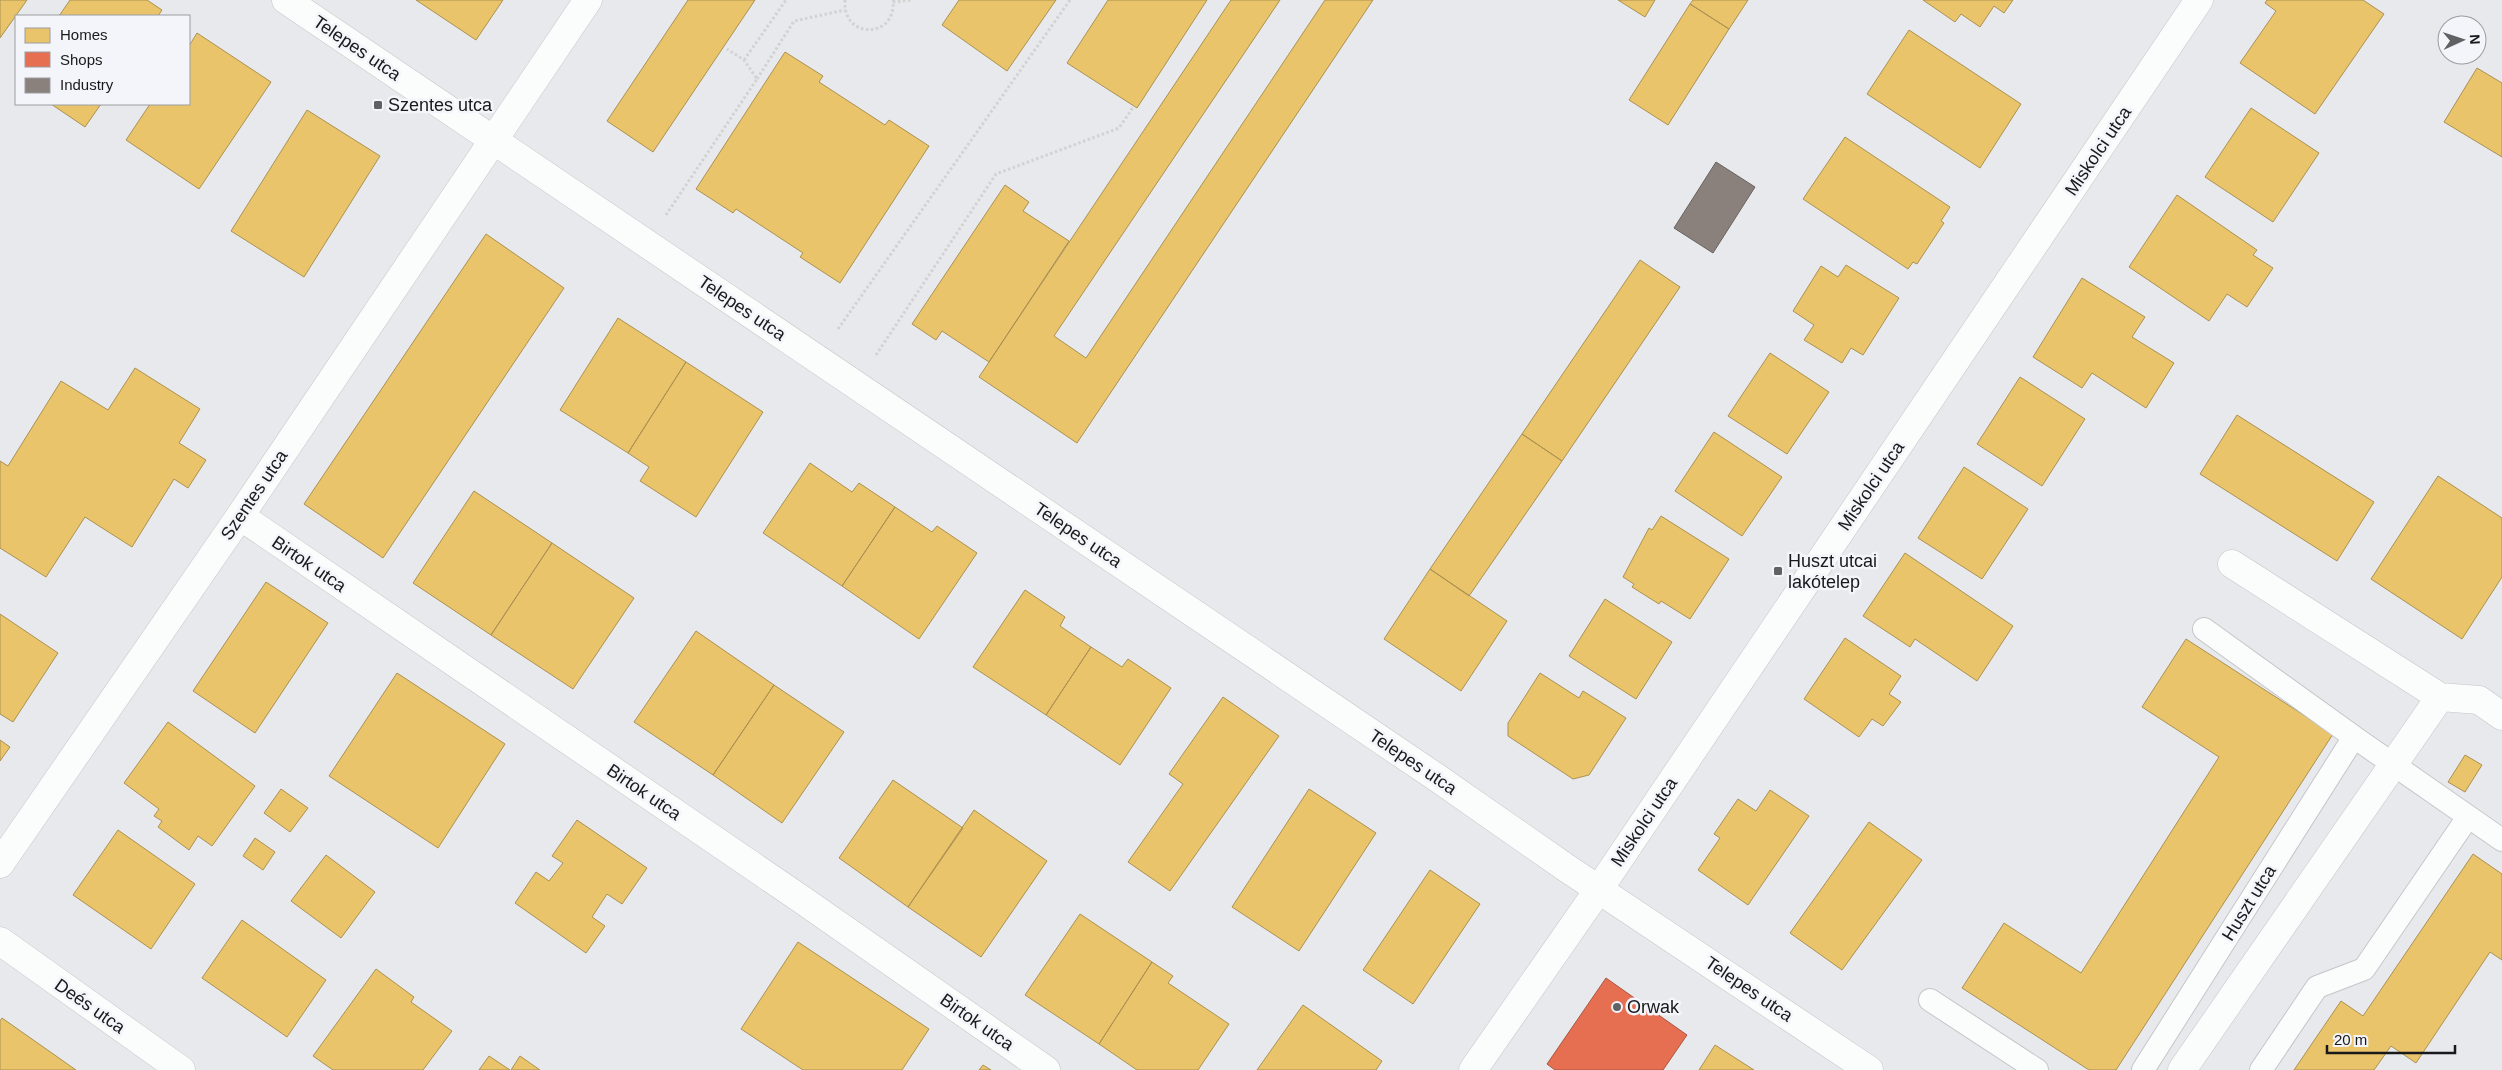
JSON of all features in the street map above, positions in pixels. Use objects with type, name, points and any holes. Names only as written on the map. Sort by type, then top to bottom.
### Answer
[{"type":"street","name":"Telepes utca","points":[[286,0],[1869,1070]]},
{"type":"street","name":"Szentes utca","points":[[0,864],[240,516],[588,0]]},
{"type":"street","name":"Miskolci utca","points":[[1473,1070],[1599,889],[2200,0]]},
{"type":"street","name":"Birtok utca","points":[[240,516],[1046,1070]]},
{"type":"street","points":[[2232,564],[2440,697],[2479,700],[2502,716]]},
{"type":"street","points":[[2182,1070],[2440,697]]},
{"type":"street","name":"Deés utca","points":[[0,941],[181,1070]]},
{"type":"lane","points":[[2204,629],[2392,765],[2502,840]]},
{"type":"lane","name":"Huszt utca","points":[[2144,1070],[2354,737]]},
{"type":"lane","points":[[2261,1070],[2317,987],[2364,969],[2468,817]]},
{"type":"lane","points":[[1930,1000],[2037,1070]]},
{"type":"path","points":[[744,60],[786,0]]},
{"type":"path","points":[[845,0],[845,10],[853,25],[866,30],[878,29],[888,21],[894,9],[893,1],[911,0]]},
{"type":"path","points":[[817,359],[1070,0]]},
{"type":"path","points":[[648,244],[794,21],[845,10]]},
{"type":"path","points":[[727,49],[744,60],[757,79]]},
{"type":"path","points":[[856,386],[996,174],[1119,128],[1134,106]]},
{"type":"building: Homes","points":[[0,0],[27,0],[15,15],[0,38]]},
{"type":"building: Homes","points":[[70,0],[147,0],[162,10],[159,15],[60,15]]},
{"type":"building: Homes","points":[[416,0],[503,0],[476,40]]},
{"type":"building: Homes","points":[[688,0],[755,0],[653,152],[607,121]]},
{"type":"building: Homes","points":[[959,0],[1056,0],[1007,71],[942,25]]},
{"type":"building: Homes","points":[[1108,0],[1207,0],[1137,108],[1067,63]]},
{"type":"building: Homes","points":[[1231,0],[1280,0],[1054,336],[1086,358],[1325,0],[1373,0],[1077,443],[979,377]]},
{"type":"building: Homes","points":[[1618,0],[1655,0],[1645,17]]},
{"type":"building: Homes","points":[[1693,0],[1748,0],[1729,29],[1690,4]]},
{"type":"building: Homes","points":[[1923,0],[2013,0],[2004,13],[1994,6],[1980,27],[1961,14],[1955,22]]},
{"type":"building: Homes","points":[[2267,0],[2363,0],[2384,14],[2315,114],[2240,63],[2276,11],[2265,3]]},
{"type":"building: Homes","points":[[1690,4],[1729,29],[1668,125],[1629,100]]},
{"type":"building: Homes","points":[[1909,30],[2021,104],[1980,168],[1867,94]]},
{"type":"building: Homes","points":[[197,33],[271,82],[199,189],[126,140],[149,105],[190,105],[190,44]]},
{"type":"building: Homes","points":[[785,52],[823,76],[819,82],[885,125],[889,120],[929,146],[840,283],[800,257],[803,253],[736,209],[733,213],[696,189]]},
{"type":"building: Homes","points":[[2477,68],[2502,83],[2502,157],[2444,122]]},
{"type":"building: Homes","points":[[52,105],[100,105],[85,127]]},
{"type":"building: Homes","points":[[2251,108],[2319,153],[2273,222],[2205,177]]},
{"type":"building: Homes","points":[[307,110],[380,156],[304,277],[231,231]]},
{"type":"building: Homes","points":[[1845,137],[1950,207],[1941,221],[1944,223],[1917,264],[1913,262],[1908,269],[1803,199]]},
{"type":"building: Homes","points":[[1005,185],[1029,202],[1023,211],[1069,241],[989,362],[942,331],[936,340],[912,324]]},
{"type":"building: Homes","points":[[2177,195],[2257,250],[2253,255],[2273,268],[2247,307],[2227,294],[2209,321],[2129,267]]},
{"type":"building: Homes","points":[[486,234],[564,288],[383,558],[304,504]]},
{"type":"building: Homes","points":[[1640,260],[1680,287],[1562,461],[1522,434]]},
{"type":"building: Homes","points":[[1846,265],[1899,298],[1863,355],[1851,348],[1842,363],[1804,340],[1814,325],[1793,311],[1821,266],[1838,277]]},
{"type":"building: Homes","points":[[2082,278],[2145,317],[2132,337],[2174,363],[2146,408],[2092,373],[2082,388],[2033,357]]},
{"type":"building: Homes","points":[[618,318],[686,362],[628,453],[560,410]]},
{"type":"building: Homes","points":[[1770,353],[1829,392],[1787,454],[1728,416]]},
{"type":"building: Homes","points":[[686,362],[763,412],[696,517],[640,481],[649,467],[628,453]]},
{"type":"building: Homes","points":[[135,368],[200,409],[179,443],[206,460],[188,488],[174,479],[132,547],[85,517],[46,577],[0,548],[0,461],[8,466],[61,381],[108,410]]},
{"type":"building: Homes","points":[[2020,377],[2085,419],[2042,486],[1977,444]]},
{"type":"building: Homes","points":[[2237,415],[2374,502],[2337,561],[2200,474]]},
{"type":"building: Homes","points":[[1714,432],[1782,477],[1742,536],[1675,491]]},
{"type":"building: Homes","points":[[1522,434],[1562,461],[1469,596],[1430,569]]},
{"type":"building: Homes","points":[[810,463],[852,492],[859,483],[895,507],[842,586],[763,533]]},
{"type":"building: Homes","points":[[1964,467],[2028,509],[1982,579],[1918,538]]},
{"type":"building: Homes","points":[[2438,476],[2502,518],[2502,577],[2462,639],[2371,579]]},
{"type":"building: Homes","points":[[474,491],[552,543],[491,635],[413,583]]},
{"type":"building: Homes","points":[[895,507],[932,532],[937,526],[977,553],[919,639],[842,586]]},
{"type":"building: Homes","points":[[1661,516],[1729,559],[1690,619],[1661,601],[1659,604],[1632,587],[1634,584],[1623,577],[1649,528],[1652,530]]},
{"type":"building: Homes","points":[[552,543],[634,598],[573,689],[491,635]]},
{"type":"building: Homes","points":[[1905,553],[2013,626],[1977,681],[1915,639],[1910,647],[1863,616]]},
{"type":"building: Homes","points":[[1430,569],[1507,621],[1461,691],[1384,639]]},
{"type":"building: Homes","points":[[266,582],[328,623],[255,733],[193,691]]},
{"type":"building: Homes","points":[[1025,590],[1065,617],[1060,626],[1091,647],[1046,715],[973,667]]},
{"type":"building: Homes","points":[[1605,599],[1672,642],[1636,699],[1569,656]]},
{"type":"building: Homes","points":[[0,614],[58,653],[13,722],[0,714]]},
{"type":"building: Homes","points":[[696,631],[774,685],[713,775],[634,722]]},
{"type":"building: Homes","points":[[1845,638],[1901,676],[1889,694],[1901,702],[1883,726],[1872,719],[1859,737],[1804,699]]},
{"type":"building: Homes","points":[[2186,639],[2333,734],[2116,1070],[2089,1070],[1962,988],[2004,923],[2081,973],[2219,757],[2142,707]]},
{"type":"building: Homes","points":[[1091,647],[1122,667],[1128,659],[1171,688],[1120,765],[1046,715]]},
{"type":"building: Homes","points":[[397,673],[505,744],[438,848],[329,776]]},
{"type":"building: Homes","points":[[1540,673],[1579,698],[1583,691],[1626,718],[1589,775],[1573,779],[1508,736],[1508,723]]},
{"type":"building: Homes","points":[[774,685],[844,732],[782,823],[713,775]]},
{"type":"building: Homes","points":[[1223,697],[1279,736],[1170,891],[1128,862],[1183,784],[1169,774]]},
{"type":"building: Homes","points":[[168,722],[255,786],[212,846],[198,836],[189,850],[158,827],[162,821],[154,816],[159,809],[124,783]]},
{"type":"building: Homes","points":[[0,740],[10,747],[0,761]]},
{"type":"building: Homes","points":[[2465,755],[2482,765],[2465,792],[2448,782]]},
{"type":"building: Homes","points":[[893,780],[963,828],[908,907],[839,858]]},
{"type":"building: Homes","points":[[281,789],[308,808],[290,832],[264,813]]},
{"type":"building: Homes","points":[[1309,789],[1376,833],[1299,951],[1232,907]]},
{"type":"building: Homes","points":[[1770,790],[1809,816],[1748,905],[1698,870],[1720,838],[1714,834],[1738,799],[1756,811]]},
{"type":"building: Homes","points":[[974,810],[1047,861],[981,957],[908,907]]},
{"type":"building: Homes","points":[[577,820],[647,868],[622,904],[607,894],[592,917],[605,926],[586,953],[515,903],[536,872],[549,881],[563,863],[552,856]]},
{"type":"building: Homes","points":[[1869,822],[1922,860],[1842,970],[1790,933]]},
{"type":"building: Homes","points":[[118,830],[195,884],[151,949],[73,895]]},
{"type":"building: Homes","points":[[255,838],[275,852],[263,870],[243,856]]},
{"type":"building: Homes","points":[[2473,854],[2502,874],[2502,960],[2490,952],[2416,1063],[2391,1046],[2374,1070],[2294,1070],[2341,1001],[2363,1016]]},
{"type":"building: Homes","points":[[326,855],[375,892],[341,938],[291,901]]},
{"type":"building: Homes","points":[[1430,870],[1480,904],[1413,1004],[1363,970]]},
{"type":"building: Homes","points":[[1080,914],[1152,962],[1099,1044],[1025,995]]},
{"type":"building: Homes","points":[[242,920],[326,980],[287,1037],[202,978]]},
{"type":"building: Homes","points":[[798,942],[929,1029],[902,1070],[803,1070],[741,1029]]},
{"type":"building: Homes","points":[[1152,962],[1173,976],[1168,983],[1229,1024],[1198,1070],[1137,1070],[1099,1044]]},
{"type":"building: Homes","points":[[376,969],[414,997],[411,1002],[452,1031],[423,1070],[333,1070],[313,1056]]},
{"type":"building: Homes","points":[[1303,1005],[1382,1061],[1376,1070],[1257,1070]]},
{"type":"building: Homes","points":[[2,1018],[76,1070],[0,1070],[0,1021]]},
{"type":"building: Homes","points":[[1715,1045],[1754,1070],[1699,1070]]},
{"type":"building: Homes","points":[[489,1056],[510,1070],[479,1070]]},
{"type":"building: Homes","points":[[520,1056],[540,1070],[511,1070]]},
{"type":"building: Homes","points":[[983,1065],[991,1070],[979,1070]]},
{"type":"building: Shops","name":"Orwak","points":[[1606,978],[1687,1035],[1663,1070],[1555,1070],[1547,1064]]},
{"type":"building: Industry","points":[[1716,162],[1755,187],[1713,253],[1674,228]]},
{"type":"place","name":"Szentes utca","points":[[378,105]]},
{"type":"place","name":"Huszt utcai lakótelep","points":[[1778,571]]},
{"type":"place","name":"Orwak","points":[[1617,1007]]}]
